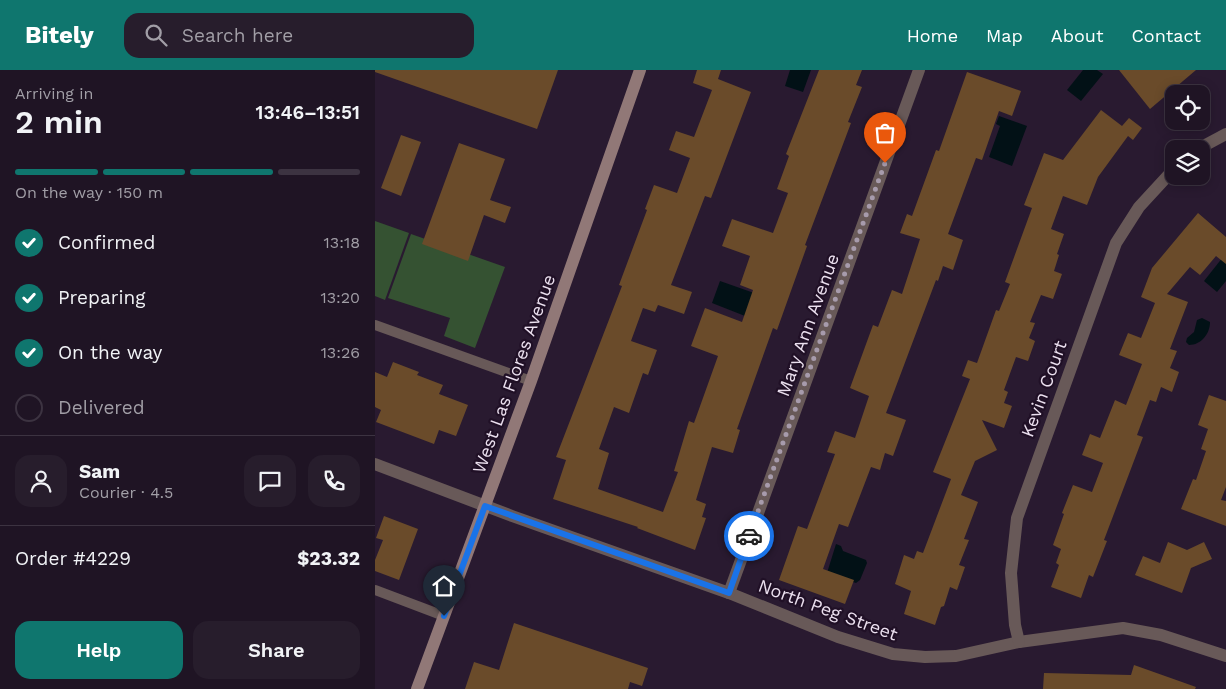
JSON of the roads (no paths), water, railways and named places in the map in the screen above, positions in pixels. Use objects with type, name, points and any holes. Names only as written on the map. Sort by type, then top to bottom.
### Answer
[{"type":"main road","name":"West Las Flores Avenue","points":[[417,689],[531,380],[640,70]]},
{"type":"street","name":"Mary Ann Avenue","points":[[729,593],[919,70]]},
{"type":"street","points":[[1210,143],[1226,134]]},
{"type":"street","name":"Kevin Court","points":[[1019,642],[1015,625],[1011,573],[1017,518],[1116,243],[1139,207],[1165,177]]},
{"type":"street","name":"North Peg Street","points":[[375,464],[485,506],[729,593],[838,637],[893,654],[925,657],[956,656],[1019,642],[1123,628],[1161,635],[1226,654]]},
{"type":"lane","points":[[375,325],[531,380]]},
{"type":"lane","points":[[375,590],[444,616]]}]
